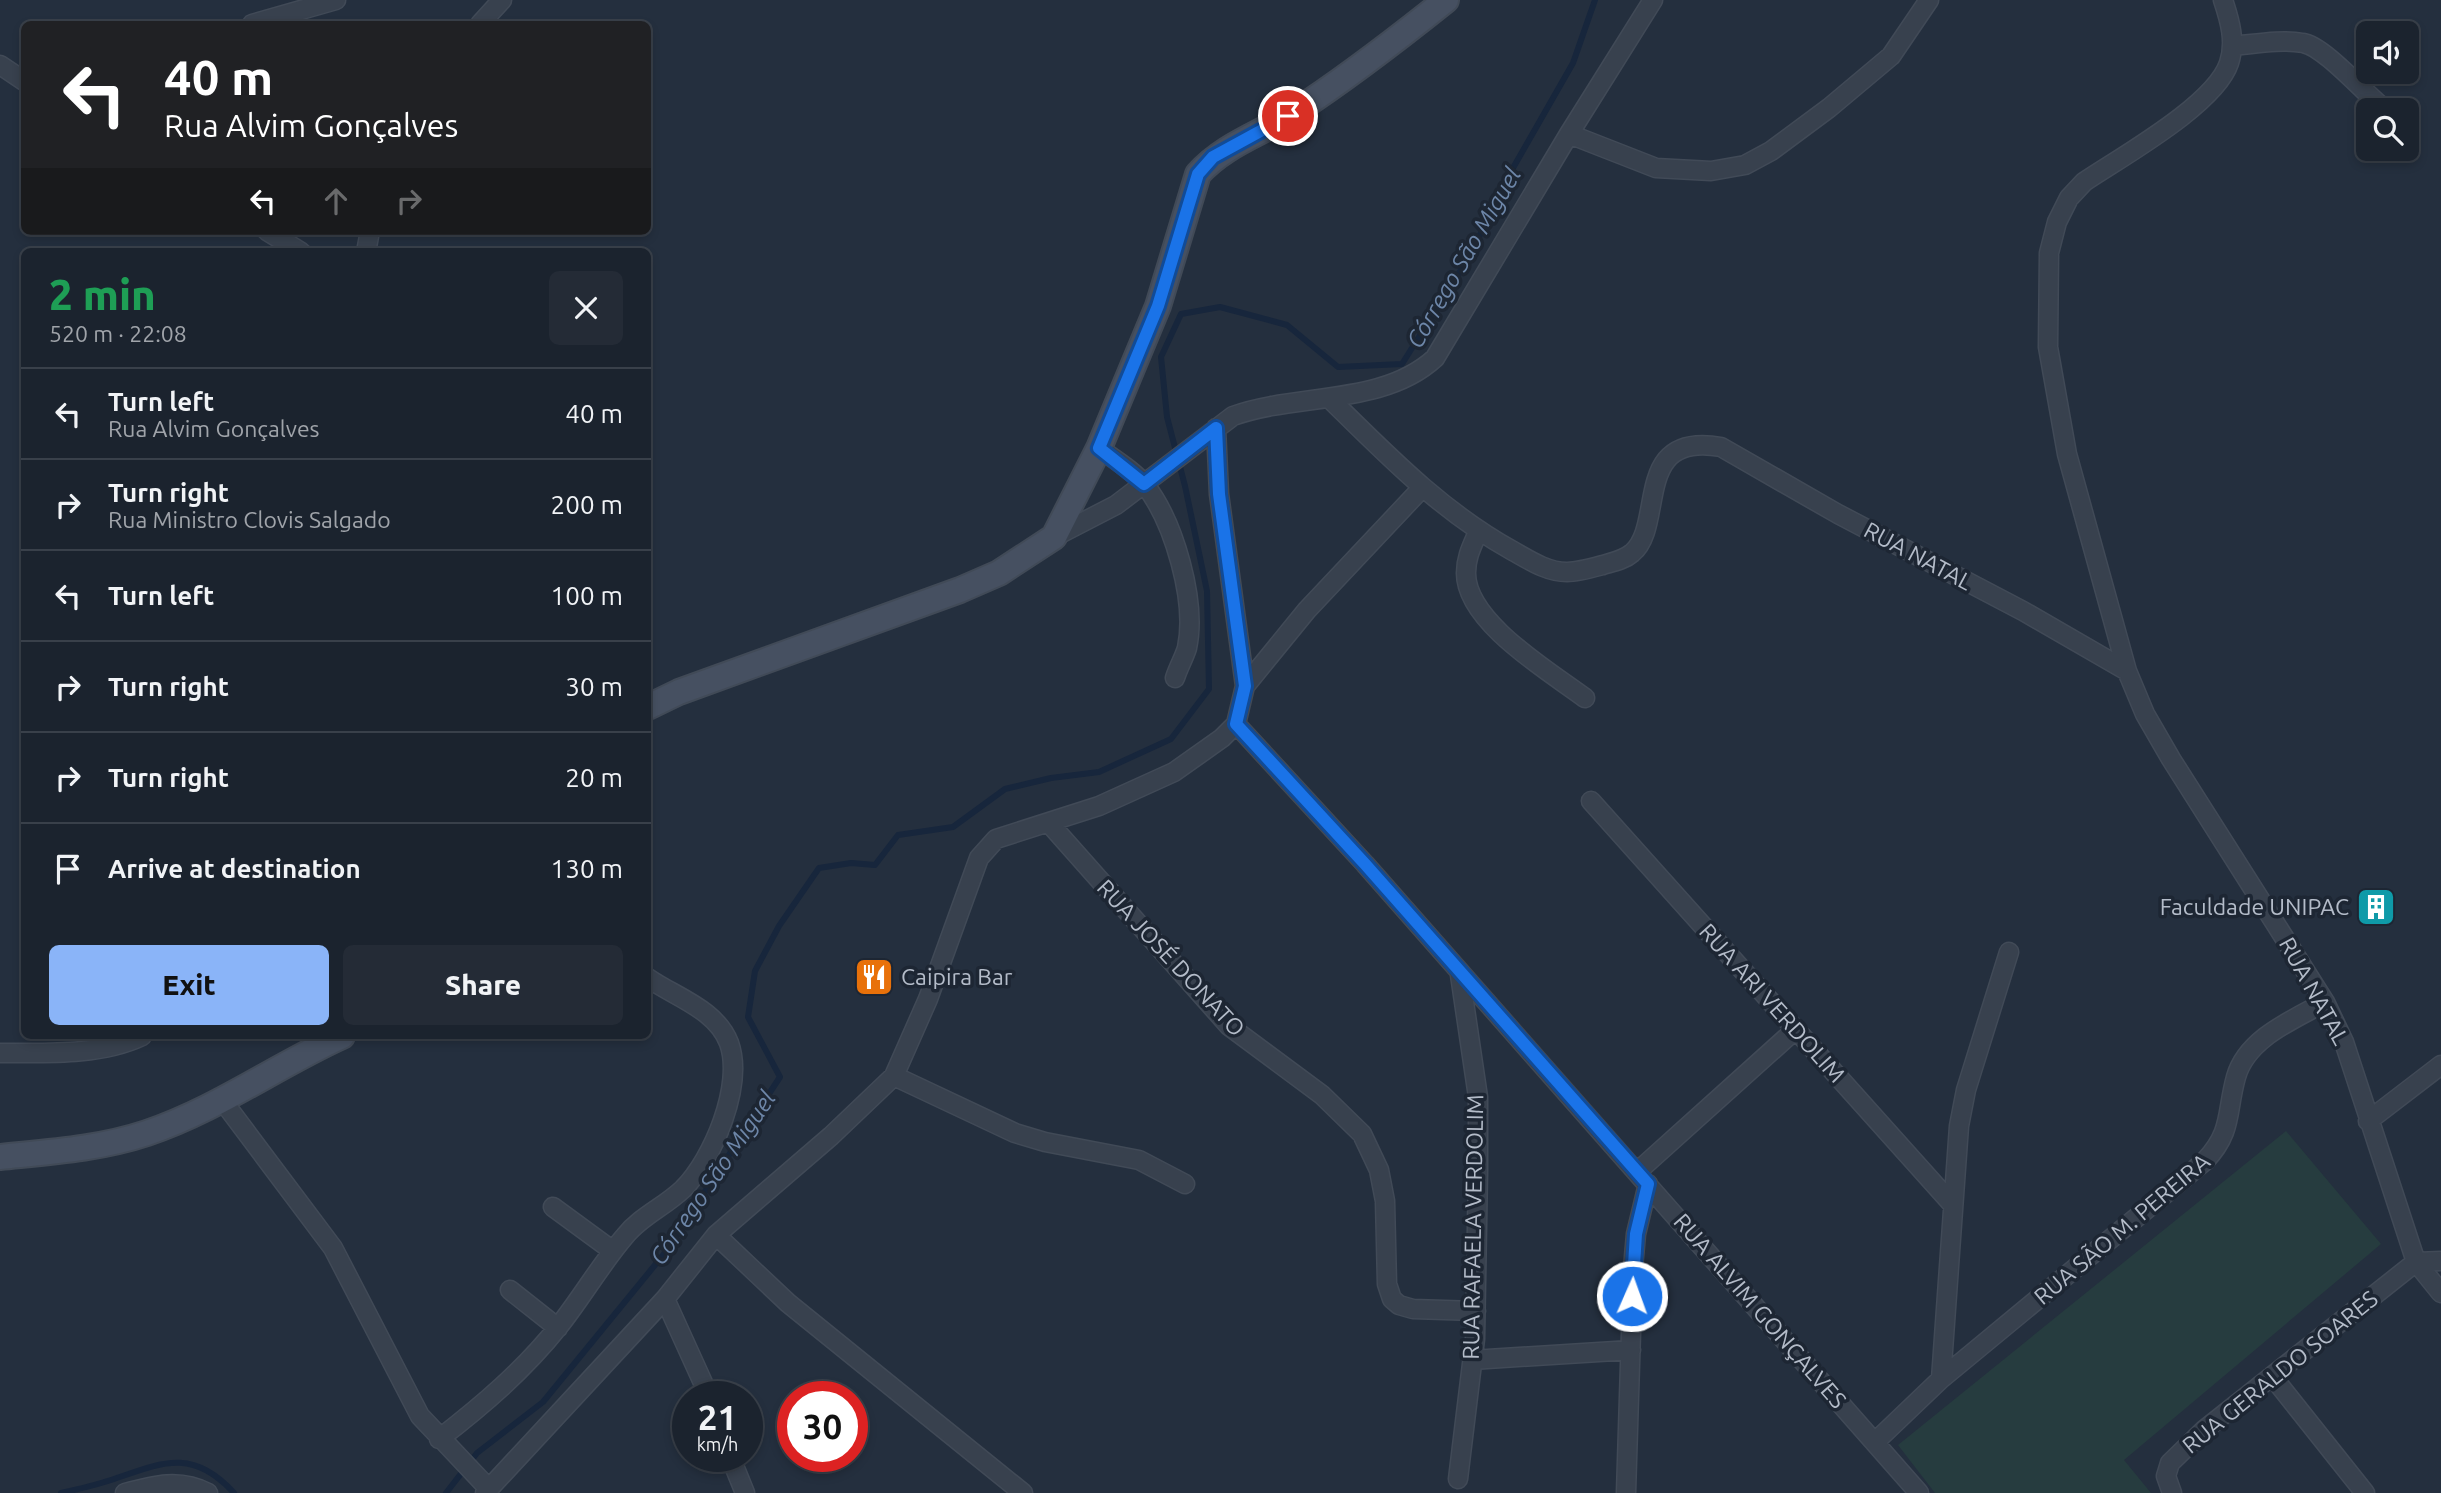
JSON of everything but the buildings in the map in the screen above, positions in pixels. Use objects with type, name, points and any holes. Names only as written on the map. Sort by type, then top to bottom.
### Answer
[{"type":"main road","points":[[651,706],[679,692],[960,590],[999,573],[1054,537],[1099,448],[1158,306],[1198,174],[1213,157],[1288,116],[1355,73],[1446,0]]},
{"type":"main road","points":[[0,1157],[104,1146],[149,1133],[222,1100],[322,1041]]},
{"type":"street","points":[[263,21],[337,0]]},
{"type":"street","points":[[483,21],[502,0]]},
{"type":"street","points":[[1054,537],[1095,518],[1233,416],[1252,409],[1330,398],[1409,377],[1436,358],[1569,134],[1653,0]]},
{"type":"street","points":[[1569,134],[1657,168],[1711,171],[1745,165],[1770,151],[1829,108],[1891,56],[1929,0]]},
{"type":"street","points":[[2127,671],[2067,454],[2048,347],[2049,253],[2057,222],[2069,198],[2084,183],[2192,109],[2228,66],[2232,46],[2223,0]]},
{"type":"street","points":[[2232,46],[2305,43],[2321,50],[2370,98]]},
{"type":"street","points":[[0,65],[21,79]]},
{"type":"street","points":[[273,235],[295,248]]},
{"type":"street","name":"RUA NATAL","points":[[1330,398],[1422,488],[1478,532],[1542,567],[1566,572],[1621,561],[1634,552],[1642,538],[1658,476],[1666,462],[1682,449],[1702,444],[1721,447],[1838,514],[2023,611],[2127,671],[2171,759],[2325,1003],[2344,1042],[2416,1262]]},
{"type":"street","points":[[222,1100],[333,1248],[356,1287],[420,1416],[484,1487],[665,1299],[716,1235],[831,1136],[894,1076],[929,999],[979,858],[996,839],[1099,806],[1174,772],[1222,738],[1236,724],[1245,686],[1210,433]]},
{"type":"street","points":[[1099,448],[1149,480],[1174,542],[1186,583],[1189,612],[1186,648],[1175,677]]},
{"type":"street","points":[[1245,686],[1307,610],[1422,488]]},
{"type":"street","points":[[1478,532],[1468,555],[1466,575],[1471,595],[1482,614],[1507,639],[1585,698]]},
{"type":"street","name":"RUA ALVIM GONÇALVES","points":[[1236,724],[1365,864],[1919,1493]]},
{"type":"street","name":"RUA ARI VERDOLIM","points":[[1591,801],[1953,1205]]},
{"type":"street","name":"RUA JOSÉ DONATO","points":[[1049,823],[1229,1026],[1322,1095],[1362,1134],[1379,1171],[1385,1201],[1387,1284],[1392,1299],[1399,1305],[1413,1309],[1476,1311]]},
{"type":"street","points":[[1941,1378],[1959,1126],[1966,1090],[2009,952]]},
{"type":"street","name":"RUA RAFAELA VERDOLIM","points":[[1458,1479],[1476,1311],[1478,1097],[1460,975]]},
{"type":"street","points":[[443,1444],[558,1328],[613,1251],[641,1219],[684,1188],[714,1144],[734,1073],[729,1044],[715,1021],[651,980]]},
{"type":"street","name":"RUA SÃO M. PEREIRA","points":[[1875,1442],[1941,1378],[2205,1161],[2218,1147],[2228,1128],[2236,1078],[2244,1060],[2269,1034],[2325,1003]]},
{"type":"street","points":[[1626,1493],[1634,1257],[1642,1178],[1795,1030]]},
{"type":"street","points":[[0,1053],[61,1052],[136,1039]]},
{"type":"street","points":[[2368,1121],[2441,1065]]},
{"type":"street","points":[[894,1076],[1015,1133],[1045,1142],[1139,1160],[1185,1184]]},
{"type":"street","points":[[553,1206],[613,1251]]},
{"type":"street","points":[[716,1235],[788,1303],[1023,1493]]},
{"type":"street","points":[[2416,1262],[2441,1261]]},
{"type":"street","points":[[2416,1262],[2441,1293]]},
{"type":"street","name":"RUA GERALDO SOARES","points":[[2172,1493],[2166,1476],[2170,1462],[2204,1430],[2416,1262]]},
{"type":"street","points":[[510,1290],[558,1328]]},
{"type":"street","points":[[665,1299],[702,1381]]},
{"type":"street","points":[[1472,1360],[1631,1350]]},
{"type":"street","points":[[2272,1377],[2365,1493]]},
{"type":"street","points":[[736,1472],[745,1493]]},
{"type":"street","points":[[125,1493],[173,1483],[197,1487],[208,1493]]},
{"type":"green space","points":[[2286,1131],[2381,1244],[2124,1460],[2151,1493],[1935,1493],[1898,1445]]},
{"type":"waterway","name":"Córrego São Miguel","points":[[446,1493],[477,1453],[543,1402],[664,1254],[780,1077],[748,1017],[755,971],[779,926],[819,868],[851,863],[875,865],[898,835],[953,827],[1005,789],[1051,778],[1099,772],[1171,739],[1209,689],[1207,591],[1167,417],[1161,357],[1181,314],[1220,307],[1287,325],[1338,367],[1402,364],[1469,257],[1513,168],[1573,63],[1595,0]]},
{"type":"waterway","name":"Córrego São Miguel","points":[[61,1493],[163,1464],[177,1463],[205,1469],[234,1493]]},
{"type":"place","name":"Faculdade UNIPAC","points":[[2376,907]]},
{"type":"place","name":"Caipira Bar","points":[[874,977]]},
{"type":"route","points":[[1288,116],[1213,157],[1198,174],[1158,306],[1099,448],[1144,484],[1216,428],[1219,494],[1245,686],[1236,724],[1365,864],[1460,975],[1648,1184],[1636,1234],[1632,1296]]}]
